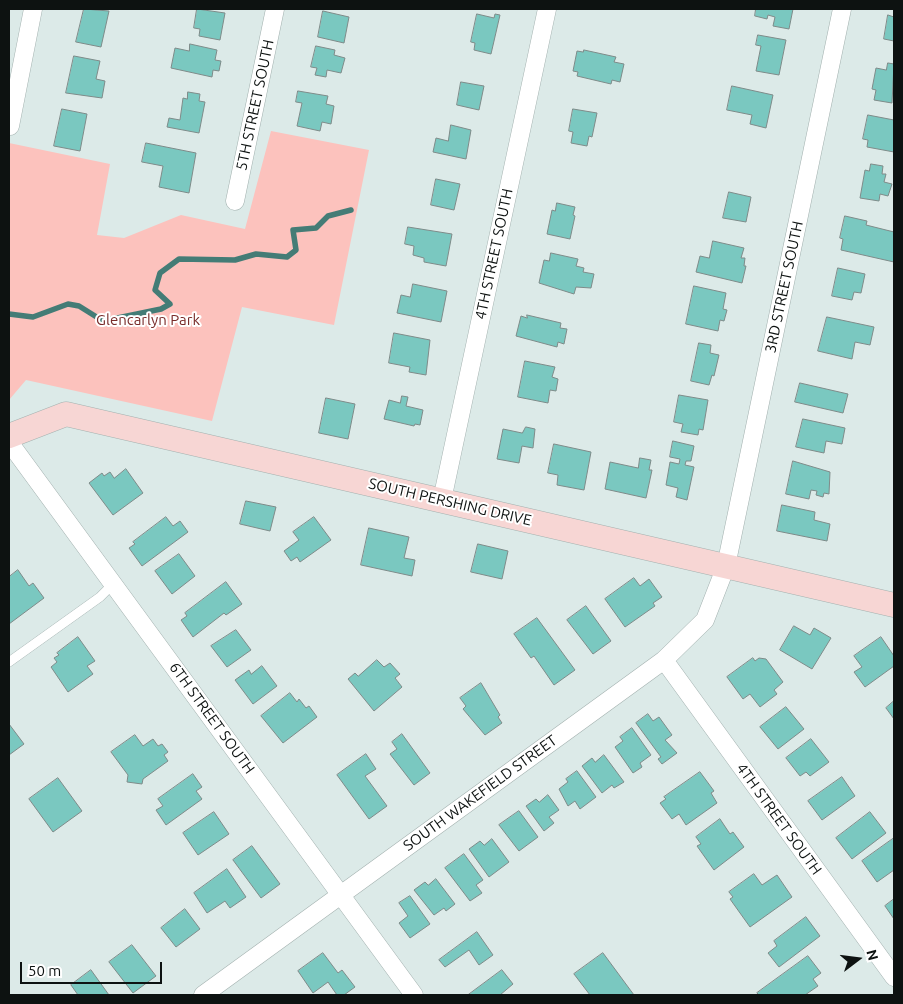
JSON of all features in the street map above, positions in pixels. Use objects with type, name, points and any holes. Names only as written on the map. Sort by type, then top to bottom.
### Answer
[{"type":"street","points":[[10,126],[14,75],[33,9]]},
{"type":"street","name":"5TH STREET SOUTH","points":[[234,201],[275,9]]},
{"type":"street","name":"4TH STREET SOUTH","points":[[442,500],[547,9]]},
{"type":"street","name":"3RD STREET SOUTH","points":[[726,566],[842,9]]},
{"type":"street","name":"SOUTH PERSHING DRIVE","points":[[9,436],[66,414],[894,605]]},
{"type":"street","name":"6TH STREET SOUTH","points":[[9,442],[414,995]]},
{"type":"street","name":"SOUTH WAKEFIELD STREET","points":[[203,995],[664,660],[705,620],[726,566]]},
{"type":"street","name":"4TH STREET SOUTH","points":[[664,660],[894,977]]},
{"type":"lane","points":[[9,662],[100,597],[113,584]]},
{"type":"green space","name":"Glencarlyn Park","points":[[271,131],[369,150],[334,325],[242,307],[212,421],[26,380],[9,400],[9,143],[110,164],[97,235],[124,238],[181,215],[245,229]]},
{"type":"building","points":[[84,9],[109,11],[101,47],[76,42]]},
{"type":"building","points":[[197,9],[225,13],[220,40],[199,36],[200,29],[194,28]]},
{"type":"building","points":[[756,9],[793,9],[789,29],[773,26],[775,17],[768,15],[767,19],[755,16]]},
{"type":"building","points":[[323,11],[349,17],[344,43],[318,37]]},
{"type":"building","points":[[477,14],[494,18],[495,14],[500,15],[491,54],[474,50],[475,43],[471,42]]},
{"type":"building","points":[[888,15],[894,17],[894,41],[884,39]]},
{"type":"building","points":[[758,35],[786,40],[779,75],[756,71],[761,46],[756,45]]},
{"type":"building","points":[[190,44],[217,50],[215,60],[221,61],[219,71],[213,70],[212,77],[171,68],[175,48],[189,51]]},
{"type":"building","points":[[316,46],[335,50],[334,55],[345,58],[341,73],[327,70],[326,77],[315,75],[317,68],[311,67]]},
{"type":"building","points":[[584,50],[616,57],[614,62],[624,64],[620,82],[612,80],[611,84],[577,76],[578,72],[573,71],[577,51],[583,52]]},
{"type":"building","points":[[74,56],[100,61],[96,79],[105,81],[102,98],[66,93]]},
{"type":"building","points":[[888,63],[894,64],[892,103],[874,100],[876,90],[872,89],[876,68],[886,70]]},
{"type":"building","points":[[461,82],[484,86],[479,110],[457,105]]},
{"type":"building","points":[[732,86],[773,95],[766,128],[750,124],[752,115],[727,110]]},
{"type":"building","points":[[298,91],[328,96],[326,104],[334,106],[331,124],[322,122],[320,131],[297,126],[302,103],[296,102]]},
{"type":"building","points":[[188,92],[200,94],[199,101],[205,102],[199,133],[167,127],[169,118],[180,120],[183,98],[187,99]]},
{"type":"building","points":[[62,109],[87,114],[80,151],[54,146]]},
{"type":"building","points":[[573,109],[597,113],[592,137],[589,136],[587,146],[571,143],[573,132],[569,131]]},
{"type":"building","points":[[868,115],[894,120],[894,152],[867,147],[868,140],[863,139]]},
{"type":"building","points":[[451,125],[471,130],[466,159],[433,152],[436,138],[448,141]]},
{"type":"building","points":[[146,143],[196,153],[189,193],[159,187],[163,166],[142,162]]},
{"type":"building","points":[[871,164],[883,166],[882,174],[886,174],[884,182],[892,184],[888,196],[880,194],[879,201],[860,198],[865,170],[869,171]]},
{"type":"building","points":[[436,179],[460,184],[454,210],[431,205]]},
{"type":"building","points":[[729,192],[751,197],[746,222],[723,218]]},
{"type":"building","points":[[557,203],[575,207],[570,239],[547,234],[552,210],[555,211]]},
{"type":"building","points":[[845,216],[867,221],[866,225],[894,232],[894,262],[841,250],[843,239],[840,238]]},
{"type":"building","points":[[408,227],[452,234],[446,266],[424,262],[424,258],[413,255],[414,246],[405,244]]},
{"type":"building","points":[[713,241],[744,248],[741,258],[745,258],[744,266],[746,266],[742,283],[696,272],[700,256],[709,258]]},
{"type":"building","points":[[551,253],[578,259],[576,266],[584,268],[583,272],[594,274],[591,288],[576,287],[574,294],[539,283],[544,260],[549,261]]},
{"type":"building","points":[[838,268],[865,274],[861,293],[854,292],[852,300],[832,296]]},
{"type":"building","points":[[413,284],[447,291],[441,322],[397,313],[401,295],[410,297]]},
{"type":"building","points":[[694,286],[726,293],[723,309],[727,310],[724,321],[720,320],[718,331],[686,324]]},
{"type":"building","points":[[527,315],[561,323],[560,328],[567,329],[564,344],[558,342],[557,347],[516,336],[521,316],[527,318]]},
{"type":"building","points":[[827,317],[874,327],[870,345],[855,342],[852,359],[818,351]]},
{"type":"building","points":[[394,333],[430,340],[426,375],[409,372],[410,367],[389,363]]},
{"type":"building","points":[[699,343],[711,345],[710,353],[719,355],[714,376],[712,375],[709,385],[691,381]]},
{"type":"building","points":[[525,361],[555,367],[552,377],[558,379],[556,391],[550,390],[548,403],[518,397]]},
{"type":"building","points":[[800,383],[848,394],[843,413],[795,402]]},
{"type":"building","points":[[679,395],[708,400],[703,430],[699,429],[698,435],[681,432],[683,424],[674,422]]},
{"type":"building","points":[[402,396],[408,397],[406,406],[423,410],[420,425],[415,424],[414,426],[384,419],[389,400],[400,403]]},
{"type":"building","points":[[326,398],[355,404],[348,439],[319,433]]},
{"type":"building","points":[[803,419],[845,428],[842,444],[826,441],[824,453],[796,447]]},
{"type":"building","points":[[526,427],[535,429],[533,448],[522,446],[519,463],[497,459],[503,429],[522,433]]},
{"type":"building","points":[[673,441],[694,446],[691,461],[686,461],[685,465],[694,467],[687,500],[676,497],[678,488],[666,485],[670,462],[679,464],[680,459],[670,457]]},
{"type":"building","points":[[554,444],[591,452],[584,490],[557,485],[558,475],[548,473]]},
{"type":"building","points":[[640,458],[651,460],[649,470],[652,470],[646,498],[605,489],[610,462],[638,468]]},
{"type":"building","points":[[793,461],[830,472],[829,494],[824,493],[823,497],[816,495],[817,491],[811,490],[809,499],[786,494]]},
{"type":"building","points":[[126,469],[143,493],[113,515],[89,483],[102,473],[104,476],[110,472],[114,478]]},
{"type":"building","points":[[246,501],[276,507],[270,531],[240,524]]},
{"type":"building","points":[[782,505],[815,512],[814,520],[830,524],[827,541],[777,531]]},
{"type":"building","points":[[166,517],[173,526],[180,521],[188,532],[142,566],[129,548],[135,544],[133,542]]},
{"type":"building","points":[[314,517],[331,540],[300,562],[297,557],[291,561],[284,551],[299,540],[293,532]]},
{"type":"building","points":[[369,528],[409,537],[404,558],[415,560],[412,576],[361,565]]},
{"type":"building","points":[[478,544],[508,551],[502,579],[471,572]]},
{"type":"building","points":[[179,554],[195,576],[172,594],[155,571]]},
{"type":"building","points":[[18,570],[29,586],[33,583],[44,598],[9,624],[9,577]]},
{"type":"building","points":[[634,578],[640,586],[649,579],[662,597],[653,603],[655,606],[625,627],[605,599]]},
{"type":"building","points":[[226,582],[242,604],[226,615],[224,613],[193,637],[181,620],[187,616],[185,613]]},
{"type":"building","points":[[586,606],[611,641],[593,654],[567,620]]},
{"type":"building","points":[[537,618],[575,670],[554,685],[534,656],[531,658],[514,634]]},
{"type":"building","points":[[794,626],[810,635],[814,628],[831,638],[812,669],[780,650]]},
{"type":"building","points":[[236,630],[251,650],[227,667],[211,646]]},
{"type":"building","points":[[78,637],[95,661],[87,666],[93,674],[68,692],[51,667],[57,662],[54,658],[59,655],[57,653]]},
{"type":"building","points":[[881,637],[894,656],[894,666],[865,687],[854,672],[862,667],[854,656]]},
{"type":"building","points":[[753,658],[755,661],[759,658],[766,659],[783,682],[774,690],[777,694],[760,707],[750,694],[743,699],[727,677]]},
{"type":"building","points":[[377,660],[384,667],[390,663],[400,674],[395,678],[402,687],[374,711],[348,679],[355,673],[358,676]]},
{"type":"building","points":[[262,666],[277,686],[253,704],[235,680],[249,670],[251,674]]},
{"type":"building","points":[[481,683],[500,715],[498,717],[502,723],[485,735],[463,709],[466,706],[460,698]]},
{"type":"building","points":[[290,693],[297,702],[299,699],[306,708],[309,706],[317,717],[283,743],[261,716]]},
{"type":"building","points":[[894,701],[894,719],[886,708]]},
{"type":"building","points":[[786,707],[804,729],[778,749],[760,727]]},
{"type":"building","points":[[648,714],[653,721],[659,717],[672,735],[665,740],[677,753],[662,764],[658,759],[661,757],[636,723]]},
{"type":"building","points":[[9,724],[24,744],[9,755]]},
{"type":"building","points":[[632,728],[651,755],[640,763],[642,767],[633,773],[615,747],[623,741],[620,737]]},
{"type":"building","points":[[402,734],[430,773],[414,785],[390,754],[397,749],[392,742]]},
{"type":"building","points":[[135,735],[143,746],[153,739],[158,746],[162,744],[168,752],[164,755],[168,761],[143,779],[142,784],[127,782],[128,775],[111,752]]},
{"type":"building","points":[[811,739],[829,762],[810,776],[806,772],[800,776],[786,758]]},
{"type":"building","points":[[366,754],[376,769],[365,776],[387,806],[369,819],[337,775]]},
{"type":"building","points":[[604,755],[624,782],[614,788],[612,785],[602,793],[582,766],[592,758],[595,762]]},
{"type":"building","points":[[577,771],[596,797],[580,809],[575,801],[568,806],[559,789],[568,782],[566,779]]},
{"type":"building","points":[[700,772],[714,791],[711,793],[717,803],[686,825],[679,814],[672,819],[660,803],[666,799],[664,797]]},
{"type":"building","points":[[193,774],[202,787],[196,791],[202,799],[166,825],[156,810],[163,806],[158,799]]},
{"type":"building","points":[[842,777],[855,796],[822,820],[808,801]]},
{"type":"building","points":[[58,778],[82,811],[53,832],[29,799]]},
{"type":"building","points":[[548,795],[559,810],[549,817],[554,823],[544,831],[526,806],[536,799],[539,802]]},
{"type":"building","points":[[519,811],[538,837],[519,851],[499,825]]},
{"type":"building","points":[[214,812],[229,834],[198,855],[183,833]]},
{"type":"building","points":[[870,812],[886,833],[852,859],[836,838]]},
{"type":"building","points":[[720,819],[730,834],[733,832],[744,847],[714,870],[697,846],[701,844],[696,837]]},
{"type":"building","points":[[894,838],[894,870],[877,882],[862,861]]},
{"type":"building","points":[[492,839],[509,862],[489,877],[469,849],[480,841],[484,845]]},
{"type":"building","points":[[252,846],[280,884],[261,898],[233,860]]},
{"type":"building","points":[[464,854],[483,880],[476,885],[482,893],[470,901],[445,868]]},
{"type":"building","points":[[227,869],[246,897],[230,908],[225,901],[207,913],[194,893]]},
{"type":"building","points":[[754,874],[762,885],[777,875],[792,897],[750,927],[730,899],[733,897],[729,892]]},
{"type":"building","points":[[436,879],[455,904],[446,911],[444,908],[434,915],[414,890],[425,882],[428,885]]},
{"type":"building","points":[[410,896],[430,924],[410,938],[399,923],[408,916],[399,903]]},
{"type":"building","points":[[894,899],[894,919],[885,906]]},
{"type":"building","points":[[185,909],[200,929],[176,947],[161,928]]},
{"type":"building","points":[[806,917],[820,936],[779,967],[768,953],[777,946],[774,941]]},
{"type":"building","points":[[477,932],[493,955],[479,965],[469,950],[445,967],[439,960]]},
{"type":"building","points":[[132,945],[156,976],[133,993],[109,962]]},
{"type":"building","points":[[323,953],[338,973],[342,970],[355,987],[344,995],[337,995],[328,982],[313,993],[298,971]]},
{"type":"building","points":[[603,953],[634,995],[590,995],[574,974]]},
{"type":"building","points":[[808,956],[821,973],[813,979],[818,986],[805,995],[759,995],[757,993]]},
{"type":"building","points":[[91,970],[109,995],[78,995],[71,985]]},
{"type":"building","points":[[502,970],[513,984],[500,995],[468,995]]},
{"type":"waterway","points":[[9,314],[33,317],[68,304],[79,306],[103,321],[161,309],[170,304],[155,290],[160,273],[179,259],[235,260],[256,254],[287,257],[296,250],[293,230],[316,228],[328,216],[351,210]]}]
